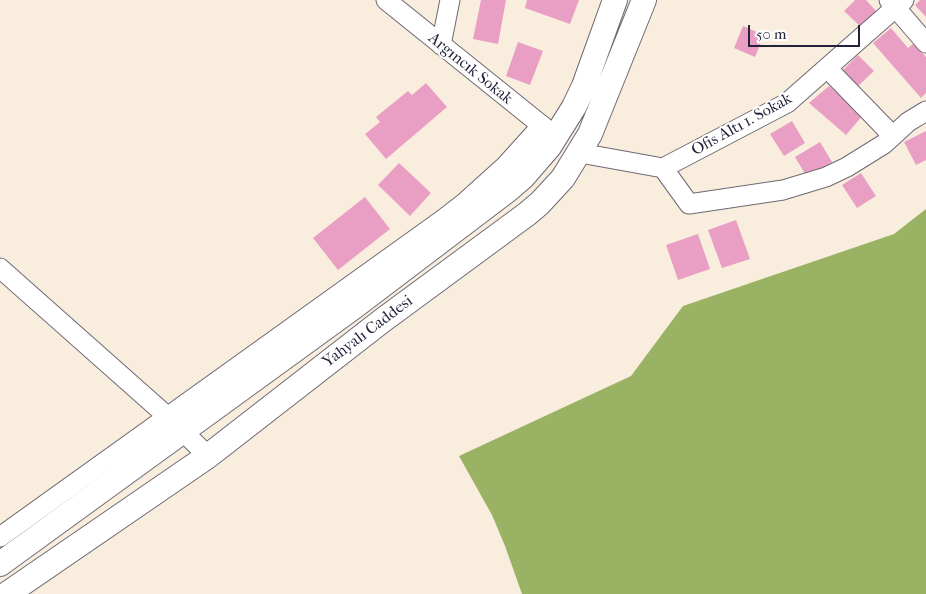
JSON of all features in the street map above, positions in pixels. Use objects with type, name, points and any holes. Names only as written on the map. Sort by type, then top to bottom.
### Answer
[{"type":"main road","name":"Yahyalı Caddesi","points":[[0,564],[175,424],[355,306],[508,190],[536,162],[548,131],[574,107],[584,86],[615,0]]},
{"type":"main road","name":"Yahyalı Caddesi","points":[[8,594],[208,456],[383,320],[527,214],[552,191],[580,153],[590,134],[644,0]]},
{"type":"street","name":"Argıncık Sokak","points":[[386,0],[548,131]]},
{"type":"street","points":[[441,46],[450,0]]},
{"type":"street","points":[[896,2],[926,43]]},
{"type":"street","name":"Ofis Altı 1. Sokak","points":[[663,168],[787,103],[827,68],[896,2]]},
{"type":"street","points":[[827,68],[893,136]]},
{"type":"street","points":[[580,153],[663,168],[689,204],[783,190],[805,184],[847,167],[866,156],[908,122],[926,111]]},
{"type":"street","points":[[0,268],[175,424],[208,456]]},
{"type":"street","points":[[0,537],[175,424]]},
{"type":"green space","points":[[926,209],[926,594],[522,594],[492,515],[459,456],[631,376],[683,306],[894,234]]},
{"type":"building","points":[[481,0],[506,0],[498,44],[473,39]]},
{"type":"building","points":[[527,0],[579,0],[570,24],[525,8]]},
{"type":"building","points":[[855,0],[866,0],[877,12],[861,27],[844,11]]},
{"type":"building","points":[[920,0],[926,0],[926,17],[915,5]]},
{"type":"building","points":[[743,26],[764,35],[755,57],[734,48]]},
{"type":"building","points":[[891,28],[908,48],[914,43],[926,57],[926,93],[921,98],[873,43]]},
{"type":"building","points":[[518,42],[543,51],[530,85],[506,76]]},
{"type":"building","points":[[858,55],[874,71],[856,88],[841,72]]},
{"type":"building","points":[[426,83],[447,107],[386,159],[365,134],[380,122],[376,117],[408,91],[412,95]]},
{"type":"building","points":[[829,86],[863,115],[846,135],[809,103]]},
{"type":"building","points":[[792,121],[805,143],[784,156],[770,134]]},
{"type":"building","points":[[926,131],[926,160],[916,165],[904,142]]},
{"type":"building","points":[[820,142],[832,162],[807,177],[795,157]]},
{"type":"building","points":[[399,163],[431,193],[410,216],[378,185]]},
{"type":"building","points":[[861,173],[876,196],[857,208],[842,185]]},
{"type":"building","points":[[365,197],[390,229],[338,270],[313,238]]},
{"type":"building","points":[[736,220],[750,259],[722,268],[708,230]]},
{"type":"building","points":[[698,234],[710,269],[678,280],[666,245]]}]
